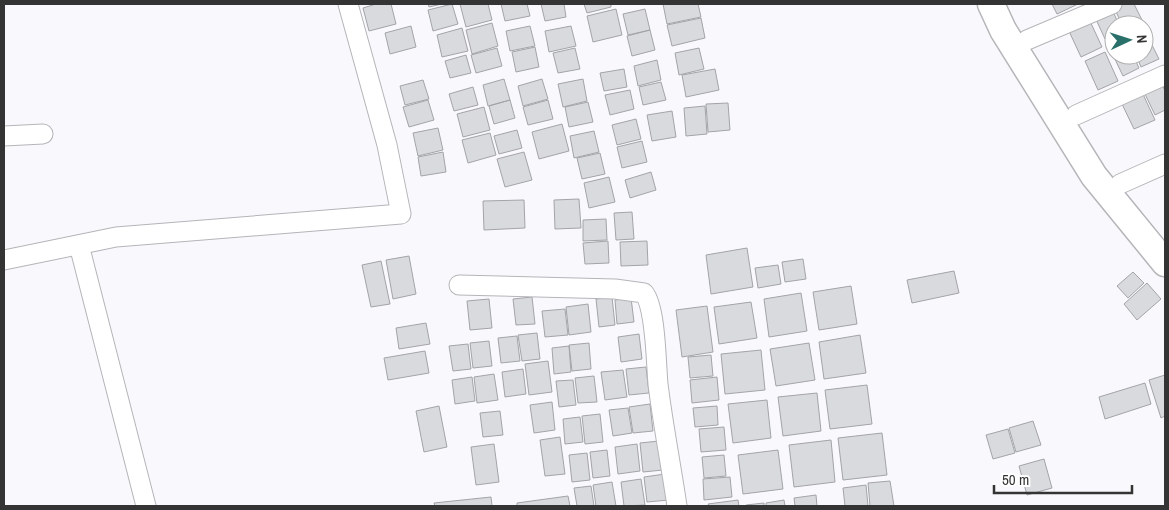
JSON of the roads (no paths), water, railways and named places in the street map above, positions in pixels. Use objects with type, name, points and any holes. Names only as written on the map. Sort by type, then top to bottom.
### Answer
[{"type":"main road","points":[[990,4],[1003,30],[1094,176],[1165,263]]},
{"type":"main road","points":[[1007,4],[1027,40],[1076,115],[1106,167],[1165,239]]},
{"type":"street","points":[[4,260],[116,237],[401,214],[387,144],[348,4]]},
{"type":"street","points":[[1027,40],[1112,4]]},
{"type":"street","points":[[1076,115],[1165,75]]},
{"type":"street","points":[[4,136],[43,134]]},
{"type":"street","points":[[1120,184],[1165,164]]},
{"type":"street","points":[[79,244],[146,506]]},
{"type":"street","points":[[459,285],[615,289],[644,293],[648,297],[658,384],[677,506]]}]
